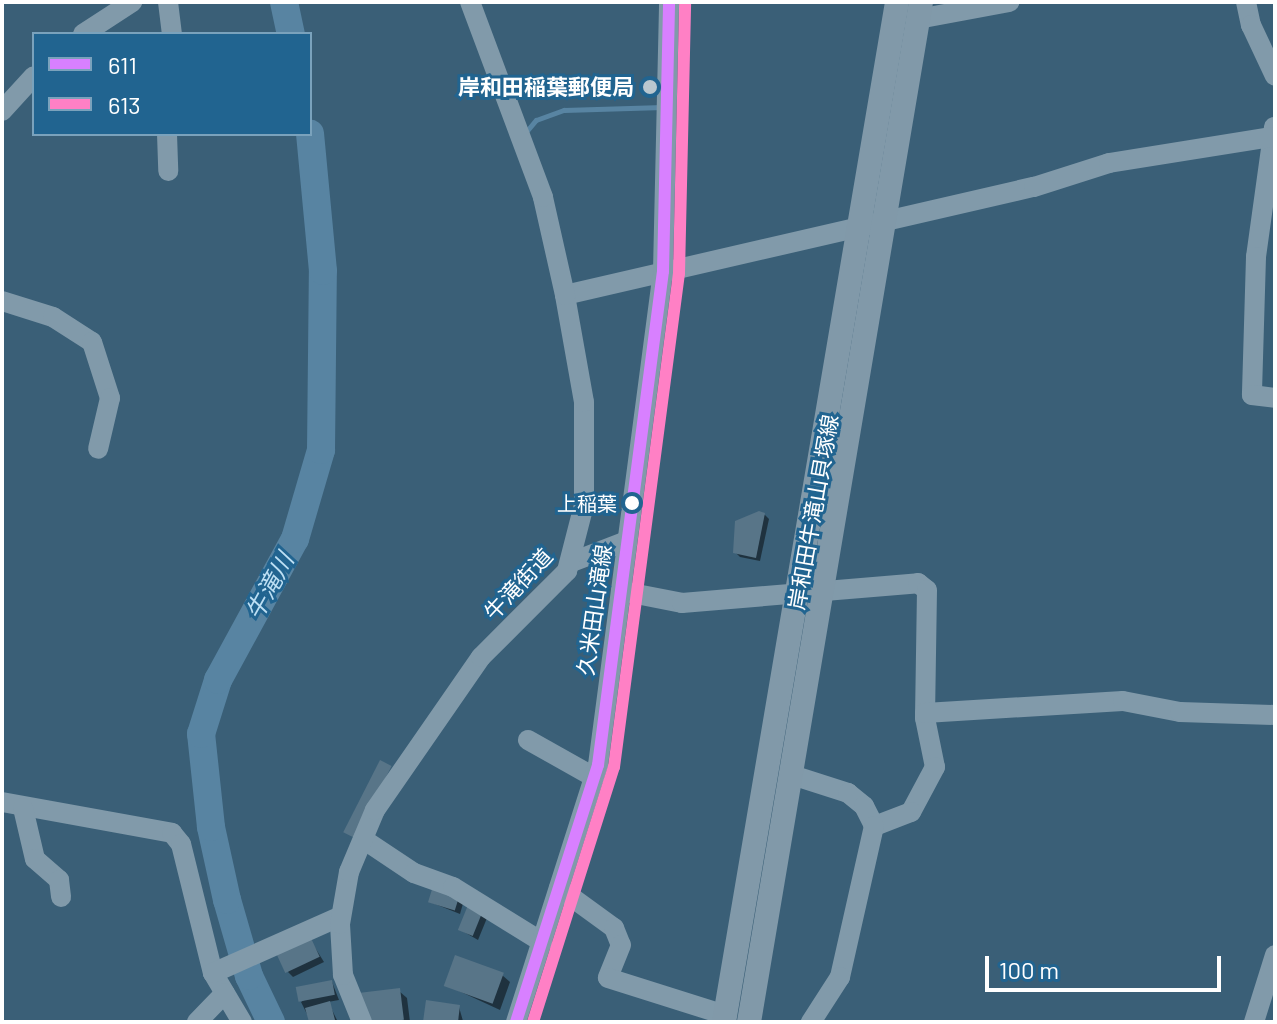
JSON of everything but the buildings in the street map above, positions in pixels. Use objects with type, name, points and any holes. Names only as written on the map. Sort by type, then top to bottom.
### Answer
[{"type":"main road","name":"岸和田牛滝山貝塚線","points":[[724,1018],[811,592],[871,224],[897,2]]},
{"type":"main road","name":"岸和田牛滝山貝塚線","points":[[871,224],[919,11]]},
{"type":"main road","name":"岸和田牛滝山貝塚線","points":[[749,1022],[792,775],[811,592]]},
{"type":"street","points":[[86,32],[132,2]]},
{"type":"street","points":[[168,2],[172,32]]},
{"type":"street","name":"牛滝街道","points":[[362,1022],[343,975],[341,916],[349,872],[363,839],[390,785],[481,657],[572,562],[584,505],[584,402],[543,197],[470,2]]},
{"type":"street","name":"久米田山滝線","points":[[516,1022],[594,777],[663,271],[669,2]]},
{"type":"street","points":[[919,11],[1009,2]]},
{"type":"street","points":[[1246,2],[1251,25],[1275,76]]},
{"type":"street","points":[[2,111],[32,78]]},
{"type":"street","points":[[565,295],[1034,187],[1109,163],[1274,130],[1266,269],[1252,395],[1275,398]]},
{"type":"street","points":[[167,136],[168,171]]},
{"type":"street","points":[[2,301],[53,317],[92,342],[110,398],[98,449]]},
{"type":"street","points":[[572,562],[627,541]]},
{"type":"street","points":[[621,591],[682,603],[918,583],[927,590],[925,713],[934,748],[930,783],[911,812],[874,826]]},
{"type":"street","points":[[925,713],[1123,701],[1180,712],[1275,715]]},
{"type":"street","points":[[528,740],[594,777]]},
{"type":"street","points":[[792,775],[848,793],[864,806],[874,826],[840,977],[811,1022]]},
{"type":"street","points":[[2,802],[172,833],[181,844],[213,973],[242,1022]]},
{"type":"street","points":[[23,808],[35,859],[59,880],[61,897]]},
{"type":"street","points":[[363,839],[414,873],[453,887],[542,942]]},
{"type":"street","points":[[559,888],[614,928],[621,945],[608,978],[724,1018]]},
{"type":"street","points":[[213,973],[341,916]]},
{"type":"street","points":[[1254,1022],[1275,955]]},
{"type":"street","points":[[197,1022],[225,993]]},
{"type":"waterway","name":"牛滝川","points":[[284,2],[291,32]]},
{"type":"waterway","points":[[525,133],[536,120],[564,110],[663,107]]},
{"type":"waterway","name":"牛滝川","points":[[271,1022],[249,976],[227,900],[211,827],[201,734],[218,680],[295,539],[321,450],[323,271],[310,136]]},
{"type":"transit line","name":"611","points":[[516,1022],[598,765],[663,271],[669,2]]},
{"type":"transit line","name":"613","points":[[533,1022],[614,767],[679,273],[685,2]]},
{"type":"place","name":"岸和田稲葉郵便局","points":[[650,87]]},
{"type":"place","name":"上稲葉","points":[[632,503]]}]
